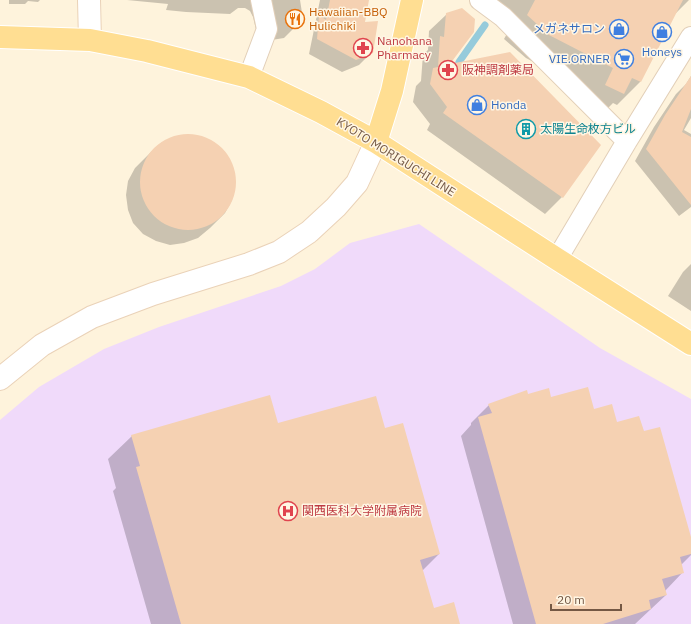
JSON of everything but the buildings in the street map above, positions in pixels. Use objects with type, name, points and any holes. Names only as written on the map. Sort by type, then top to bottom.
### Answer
[{"type":"main road","points":[[376,142],[392,91],[412,0]]},
{"type":"main road","name":"KYOTO MORIGUCHI LINE","points":[[0,37],[90,40],[147,51],[249,78],[321,112],[376,142],[691,344]]},
{"type":"street","points":[[89,0],[90,40]]},
{"type":"street","points":[[249,78],[267,29],[261,0]]},
{"type":"street","points":[[480,0],[504,17],[626,141]]},
{"type":"street","points":[[557,259],[626,141],[691,37]]},
{"type":"street","points":[[0,379],[42,345],[92,317],[153,294],[249,264],[279,252],[309,232],[336,207],[357,183],[376,142]]},
{"type":"shaded area","points":[[419,224],[600,348],[691,399],[691,624],[0,624],[0,420],[39,387],[104,349],[159,327],[281,286],[315,269],[350,243]]},
{"type":"waterway","points":[[459,62],[485,25]]},
{"type":"place","name":"Hawaiian-BBQ Hulichiki","points":[[295,19]]},
{"type":"place","name":"メガネサロン","points":[[619,29]]},
{"type":"place","name":"Honeys","points":[[662,32]]},
{"type":"place","name":"Nanohana Pharmacy","points":[[363,48]]},
{"type":"place","name":"VIE.ORNER","points":[[624,59]]},
{"type":"place","name":"阪神調剤薬局","points":[[448,70]]},
{"type":"place","name":"Honda","points":[[477,105]]},
{"type":"place","name":"太陽生命枚方ビル","points":[[526,129]]},
{"type":"place","name":"関西医科大学附属病院","points":[[288,511]]}]
